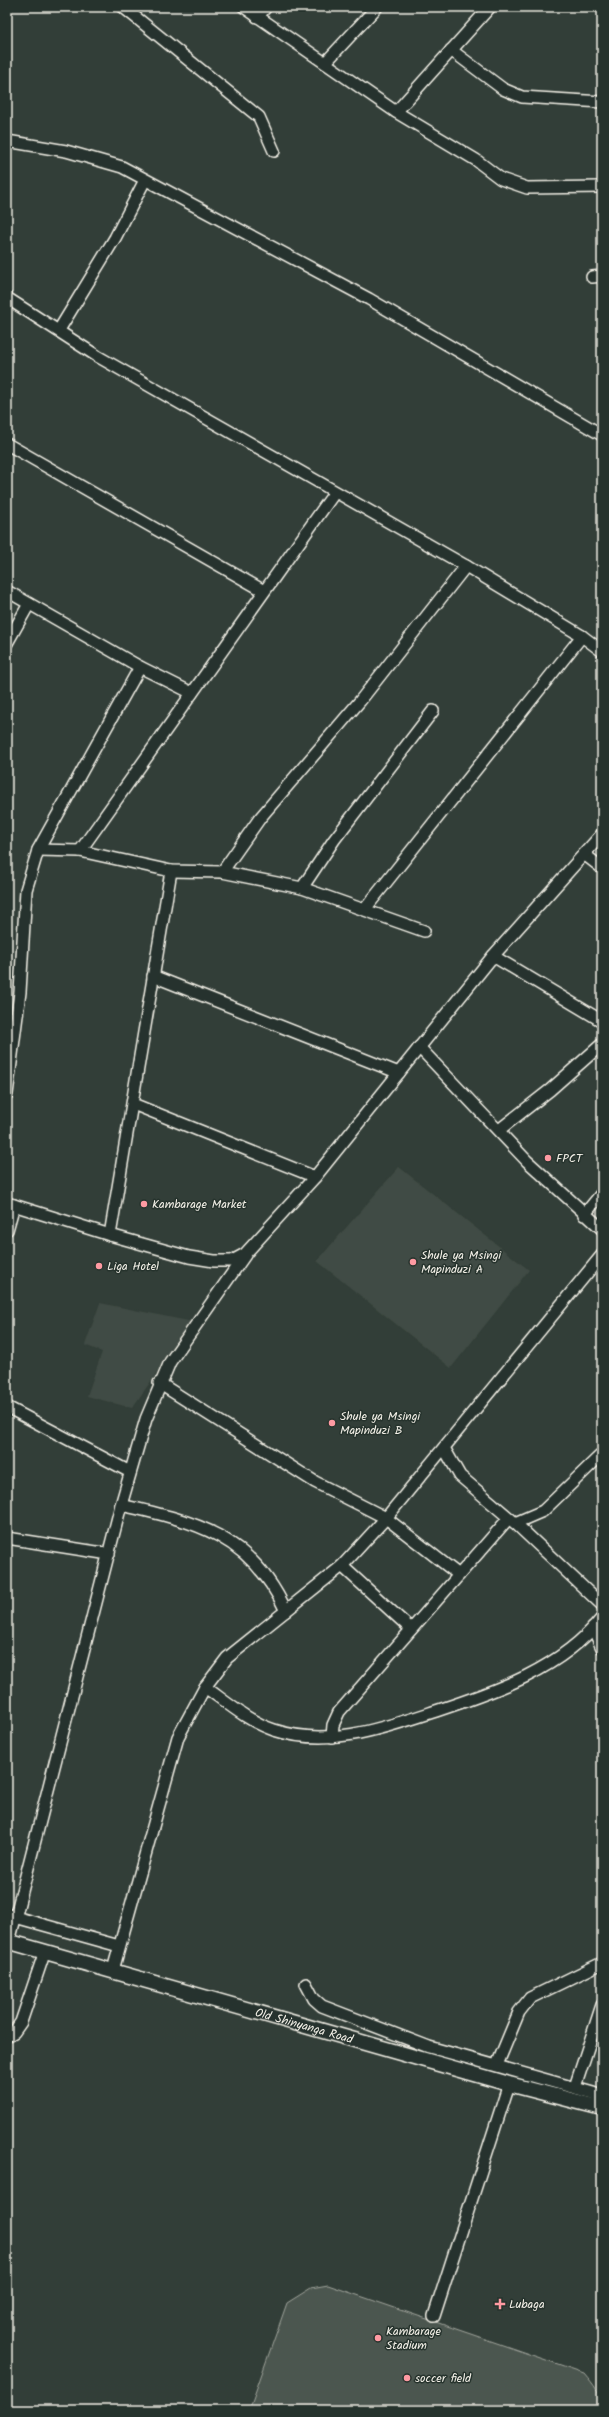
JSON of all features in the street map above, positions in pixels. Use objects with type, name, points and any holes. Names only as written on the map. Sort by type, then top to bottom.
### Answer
[{"type":"main road","name":"Old Shinyanga Road","points":[[8,1942],[113,1970],[509,2084],[602,2108]]},
{"type":"street","points":[[122,7],[259,117],[274,151]]},
{"type":"street","points":[[244,7],[396,112],[512,184],[527,188],[602,186]]},
{"type":"street","points":[[257,17],[266,7]]},
{"type":"street","points":[[325,63],[377,7]]},
{"type":"street","points":[[396,112],[490,7]]},
{"type":"street","points":[[451,50],[501,88],[522,96],[602,102]]},
{"type":"street","points":[[7,141],[66,151],[122,167],[369,299],[602,436]]},
{"type":"street","points":[[59,330],[115,238],[145,180]]},
{"type":"street","points":[[7,298],[59,330],[97,356],[466,566],[582,636],[602,651]]},
{"type":"street","points":[[7,444],[264,591]]},
{"type":"street","points":[[80,851],[335,492]]},
{"type":"street","points":[[222,872],[260,818],[360,701],[466,566]]},
{"type":"street","points":[[7,591],[140,667],[192,693]]},
{"type":"street","points":[[7,642],[28,604]]},
{"type":"street","points":[[365,908],[582,636]]},
{"type":"street","points":[[7,1094],[20,992],[26,890],[38,850],[140,667]]},
{"type":"street","points":[[302,888],[334,840],[433,711]]},
{"type":"street","points":[[8,1942],[10,1916],[121,1504],[159,1383],[170,1362],[245,1254],[315,1177],[493,956],[602,834]]},
{"type":"street","points":[[38,850],[80,851],[171,871],[222,872],[302,888],[365,908],[424,931]]},
{"type":"street","points":[[584,854],[602,868]]},
{"type":"street","points":[[110,1235],[171,871]]},
{"type":"street","points":[[493,956],[602,1021]]},
{"type":"street","points":[[153,976],[399,1073]]},
{"type":"street","points":[[499,1130],[550,1090],[602,1044]]},
{"type":"street","points":[[419,1047],[527,1161],[584,1215],[602,1229]]},
{"type":"street","points":[[133,1104],[315,1177]]},
{"type":"street","points":[[584,1215],[602,1193]]},
{"type":"street","points":[[7,1230],[11,1204],[110,1235],[189,1257],[214,1261],[232,1260],[245,1254]]},
{"type":"street","points":[[113,1970],[178,1737],[205,1687],[227,1658],[342,1566],[386,1518],[602,1255]]},
{"type":"street","points":[[159,1383],[315,1482],[386,1518],[459,1575]]},
{"type":"street","points":[[7,1407],[130,1472]]},
{"type":"street","points":[[444,1448],[460,1476],[512,1521],[602,1605]]},
{"type":"street","points":[[332,1737],[333,1726],[339,1712],[459,1575],[512,1521],[543,1511],[602,1454]]},
{"type":"street","points":[[121,1504],[168,1515],[230,1540],[262,1569],[275,1587],[286,1611]]},
{"type":"street","points":[[7,1538],[108,1554]]},
{"type":"street","points":[[342,1566],[411,1629]]},
{"type":"street","points":[[205,1687],[248,1717],[274,1730],[308,1736],[332,1737],[361,1734],[498,1691],[557,1659],[593,1628],[602,1618]]},
{"type":"street","points":[[593,1628],[602,1648]]},
{"type":"street","points":[[10,1916],[119,1946]]},
{"type":"street","points":[[7,2036],[14,2032],[19,2026],[40,1972],[45,1952]]},
{"type":"street","points":[[497,2065],[519,2012],[530,1998],[602,1963]]},
{"type":"street","points":[[306,1984],[322,2006],[429,2047],[574,2087],[602,2097]]},
{"type":"street","points":[[574,2087],[602,2005]]},
{"type":"street","points":[[434,2316],[509,2084]]},
{"type":"shaded area","points":[[399,1167],[529,1270],[451,1368],[317,1261]]},
{"type":"shaded area","points":[[100,1303],[193,1322],[132,1408],[87,1396],[102,1352],[85,1345]]},
{"type":"shaded area","name":"Kambarage Stadium","points":[[328,2285],[584,2373],[599,2394],[602,2410],[249,2410],[287,2303],[311,2288]]},
{"type":"place","name":"FPCT","points":[[548,1158]]},
{"type":"place","name":"Kambarage Market","points":[[144,1204]]},
{"type":"place","name":"Shule ya Msingi Mapinduzi A","points":[[413,1262]]},
{"type":"place","name":"Liga Hotel","points":[[99,1266]]},
{"type":"place","name":"Shule ya Msingi Mapinduzi B","points":[[332,1423]]},
{"type":"place","name":"Lubaga","points":[[500,2304]]},
{"type":"place","name":"Kambarage Stadium","points":[[378,2338]]},
{"type":"place","name":"soccer field","points":[[407,2378]]}]
